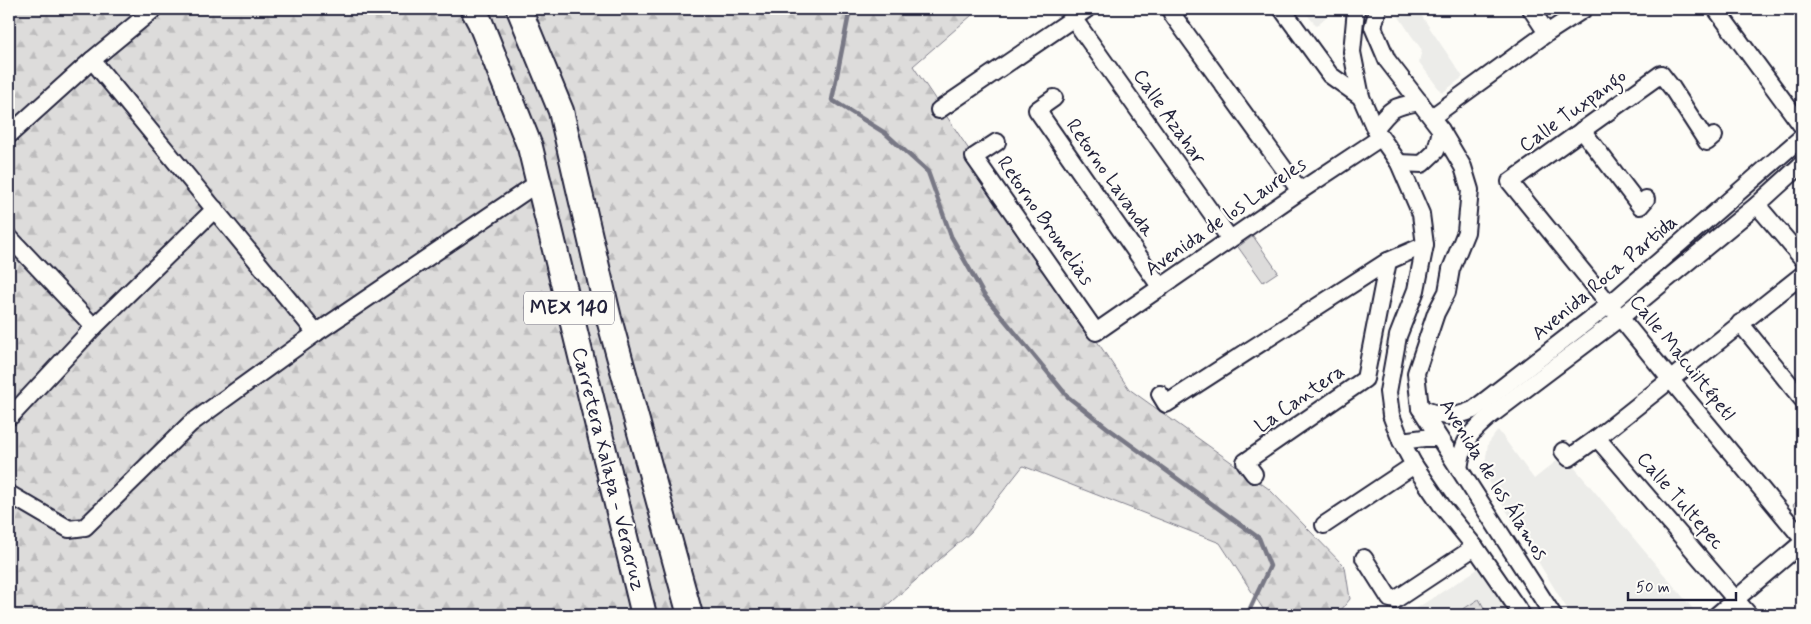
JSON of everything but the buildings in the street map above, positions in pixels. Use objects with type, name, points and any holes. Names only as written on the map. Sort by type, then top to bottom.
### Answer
[{"type":"highway","name":"Carretera Xalapa - Veracruz","points":[[474,9],[530,147],[641,611]]},
{"type":"highway","name":"Carretera Xalapa - Veracruz","points":[[518,9],[560,111],[610,319],[690,611]]},
{"type":"street","points":[[9,135],[92,60],[154,9]]},
{"type":"street","points":[[939,110],[1087,9]]},
{"type":"street","points":[[1178,9],[1172,14],[1300,190]]},
{"type":"street","points":[[1282,9],[1330,75],[1361,97]]},
{"type":"street","points":[[1356,9],[1352,52],[1361,97],[1378,134],[1399,163],[1421,214],[1425,245],[1416,290],[1398,336],[1388,392],[1391,414],[1401,441],[1414,465],[1442,506],[1475,547],[1522,615]]},
{"type":"street","name":"Avenida de los Álamos","points":[[1378,9],[1373,26],[1387,60],[1436,123],[1462,167],[1470,190],[1466,232],[1451,269],[1447,292],[1436,313],[1416,373],[1420,408],[1553,615]]},
{"type":"street","points":[[1531,9],[1547,33]]},
{"type":"street","points":[[1399,163],[1422,164],[1436,151],[1436,123],[1547,33],[1584,9]]},
{"type":"street","points":[[1716,9],[1802,126]]},
{"type":"street","name":"Calle Azahar","points":[[1073,18],[1230,240]]},
{"type":"street","points":[[92,60],[316,333]]},
{"type":"street","name":"Calle Tuxpango","points":[[1510,182],[1661,74],[1707,142],[1714,136]]},
{"type":"street","name":"Retorno Lavanda","points":[[1054,98],[1036,110],[1160,288]]},
{"type":"street","points":[[1378,134],[1386,114],[1399,105],[1420,102]]},
{"type":"street","points":[[1582,130],[1640,206],[1646,199]]},
{"type":"street","name":"Avenida de los Laureles","points":[[1096,332],[1230,240],[1378,134]]},
{"type":"street","name":"Avenida Roca Partida","points":[[1420,408],[1444,417],[1455,418],[1473,410],[1610,304],[1802,137]]},
{"type":"street","name":"Retorno Bromelias","points":[[997,142],[974,157],[1096,332]]},
{"type":"street","name":"Avenida Roca Partida","points":[[1459,469],[1462,450],[1472,432],[1490,416],[1621,317],[1802,164]]},
{"type":"street","points":[[9,494],[68,529],[85,527],[190,424],[316,333],[539,182]]},
{"type":"street","name":"Calle Macuiltépetl","points":[[1510,182],[1802,538]]},
{"type":"street","points":[[1757,204],[1802,258]]},
{"type":"street","points":[[12,416],[94,327],[215,209]]},
{"type":"street","points":[[9,237],[94,327]]},
{"type":"street","points":[[1160,394],[1166,404],[1388,261],[1425,245]]},
{"type":"street","name":"La Cantera","points":[[1254,474],[1245,462],[1365,379],[1388,261]]},
{"type":"street","points":[[1563,451],[1569,458],[1597,438],[1802,275]]},
{"type":"street","points":[[1740,323],[1802,399]]},
{"type":"street","points":[[1401,441],[1439,438]]},
{"type":"street","name":"Calle Tultepec","points":[[1597,438],[1749,615]]},
{"type":"street","points":[[1324,524],[1414,465]]},
{"type":"street","points":[[1717,615],[1802,543]]},
{"type":"street","points":[[1364,558],[1390,599],[1395,600],[1400,599],[1475,547]]},
{"type":"shaded area","points":[[1303,9],[1335,9],[1316,26]]},
{"type":"shaded area","points":[[1394,9],[1417,9],[1463,77],[1442,93],[1419,62],[1422,50]]},
{"type":"shaded area","points":[[1498,430],[1534,479],[1564,455],[1698,615],[1571,615],[1488,481],[1485,463],[1488,444]]},
{"type":"shaded area","points":[[1481,567],[1513,615],[1406,615]]},
{"type":"green space","points":[[9,9],[979,9],[913,66],[1129,389],[1269,489],[1345,567],[1350,599],[1337,615],[1267,615],[1220,543],[1023,466],[971,532],[876,615],[9,615]]},
{"type":"green space","points":[[1253,236],[1278,272],[1263,282],[1238,247]]},
{"type":"green space","points":[[1802,497],[1802,517],[1793,505]]},
{"type":"green space","points":[[1479,599],[1488,615],[1454,615]]},
{"type":"waterway","points":[[850,9],[832,100],[885,133],[928,172],[951,236],[984,295],[1068,397],[1259,538],[1270,566],[1247,615]]}]
